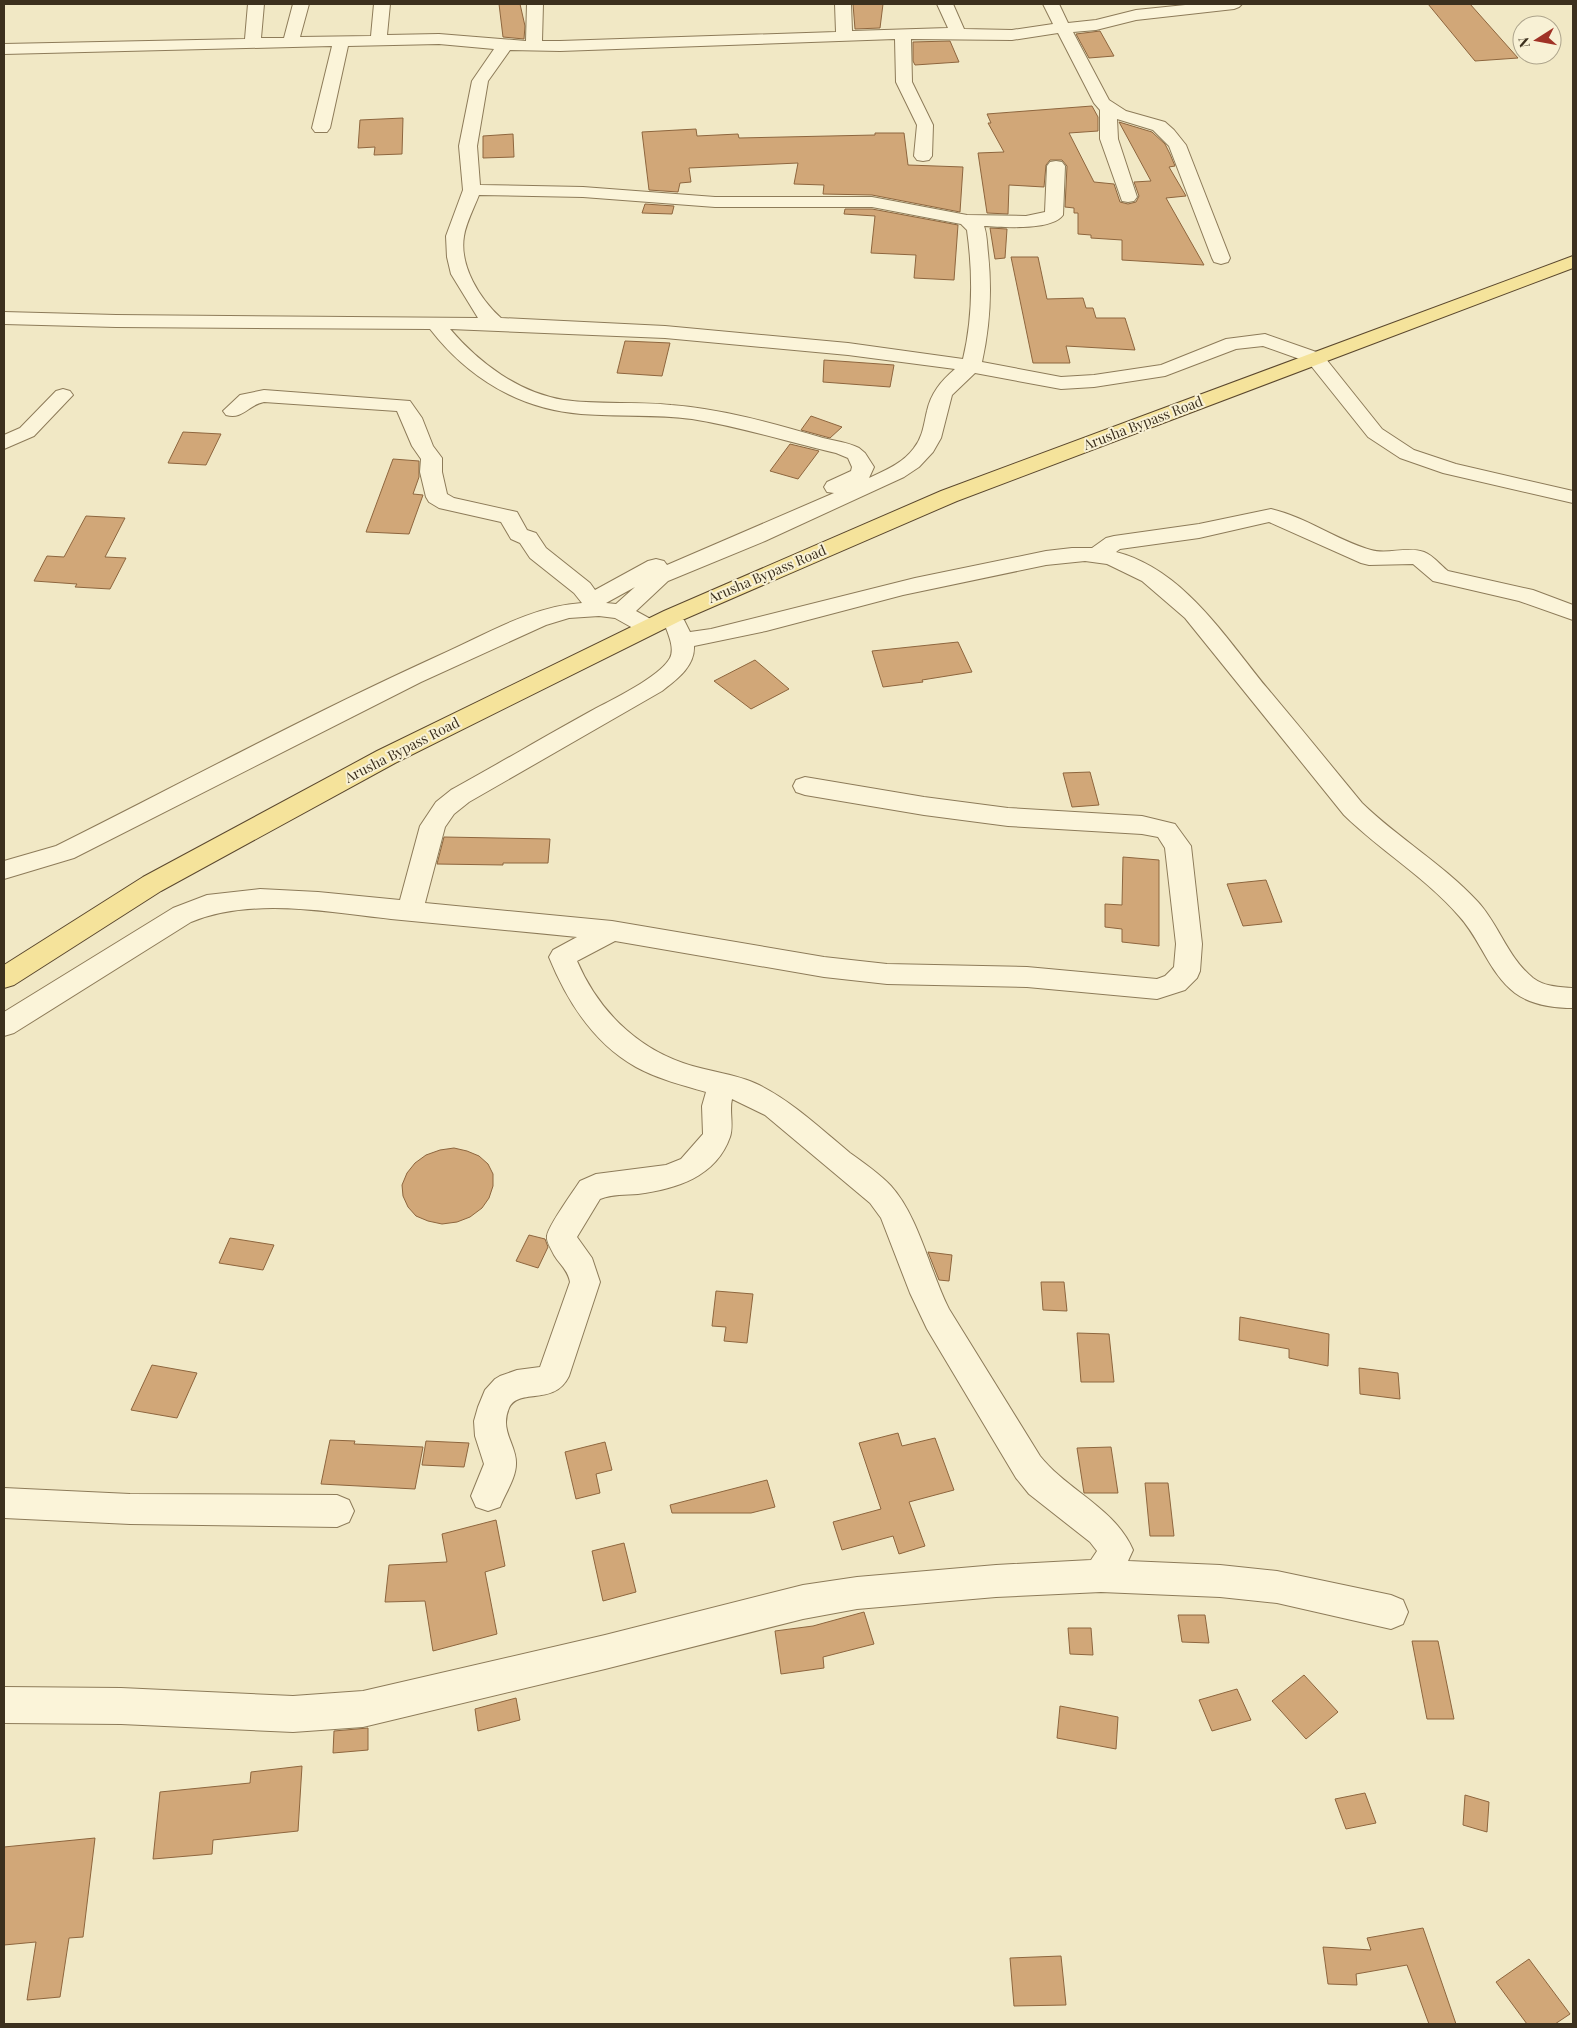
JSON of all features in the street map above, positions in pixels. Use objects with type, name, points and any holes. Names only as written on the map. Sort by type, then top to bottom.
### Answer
[{"type":"main road","name":"Arusha Bypass Road","points":[[4,978],[152,884],[377,762],[672,616],[949,496],[1573,262]]},
{"type":"street","points":[[253,43],[256,4]]},
{"type":"street","points":[[291,42],[300,4]]},
{"type":"street","points":[[378,41],[382,4]]},
{"type":"street","points":[[534,46],[535,4]]},
{"type":"street","points":[[843,4],[844,37]]},
{"type":"street","points":[[945,4],[958,33]]},
{"type":"street","points":[[1052,4],[1102,103],[1114,113],[1157,123],[1172,135],[1221,258]]},
{"type":"street","points":[[4,48],[454,39],[505,45],[534,46],[958,33],[1001,36],[1065,27],[1096,25],[1136,15],[1234,4]]},
{"type":"street","points":[[903,36],[904,82],[925,125],[922,156]]},
{"type":"street","points":[[321,128],[341,42]]},
{"type":"street","points":[[496,324],[482,311],[460,274],[456,256],[455,236],[472,190],[468,146],[480,81],[505,45]]},
{"type":"street","points":[[1108,109],[1109,139],[1128,197]]},
{"type":"street","points":[[472,190],[583,192],[715,202],[872,202],[967,220],[1038,221],[1051,218],[1054,215],[1056,166]]},
{"type":"street","points":[[4,870],[65,852],[413,677],[538,620],[568,611],[604,608],[660,576],[757,536],[897,473],[914,462],[929,439],[935,422],[935,411],[943,394],[950,384],[972,366],[979,314],[980,283],[976,228],[967,220]]},
{"type":"street","points":[[4,318],[116,322],[496,324],[665,332],[848,349],[972,366],[1061,383],[1076,383],[1164,370],[1222,346],[1257,340],[1276,343],[1315,358],[1375,433],[1406,454],[1450,469],[1573,497]]},
{"type":"street","points":[[435,323],[464,357],[499,381],[530,397],[560,404],[673,411],[732,420],[774,429],[854,453],[860,460],[863,467],[861,474],[853,479],[716,538],[636,576],[604,608]]},
{"type":"street","points":[[4,443],[30,429],[62,395]]},
{"type":"street","points":[[233,411],[247,399],[264,396],[403,406],[409,412],[424,451],[432,458],[431,472],[437,498],[447,503],[509,517],[519,534],[528,538],[538,553],[604,608],[648,627]]},
{"type":"street","points":[[1097,555],[1114,543],[1200,531],[1271,515],[1369,558],[1417,557],[1426,562],[1432,570],[1441,576],[1525,595],[1573,613]]},
{"type":"street","points":[[683,641],[744,631],[904,588],[1055,558],[1097,555],[1121,561],[1142,571],[1166,587],[1193,613],[1353,809],[1372,828],[1450,891],[1470,910],[1485,930],[1512,976],[1526,987],[1542,995],[1573,998]]},
{"type":"street","points":[[410,911],[433,826],[445,808],[460,796],[628,700],[666,675],[679,663],[683,652],[683,641],[672,616]]},
{"type":"street","points":[[4,1025],[182,915],[207,905],[260,899],[410,911],[612,931],[824,967],[887,974],[1027,976],[1157,989],[1175,983],[1187,971],[1189,944],[1178,846],[1173,836],[1166,830],[1142,825],[1008,817],[924,806],[805,786]]},
{"type":"street","points":[[612,931],[562,957],[574,985],[589,1008],[613,1035],[646,1059],[676,1072],[747,1092],[775,1107],[880,1194],[894,1212],[925,1293],[938,1319],[1028,1467],[1041,1483],[1102,1531],[1116,1550],[1101,1576]]},
{"type":"street","points":[[488,1496],[500,1466],[500,1460],[490,1433],[490,1422],[494,1407],[501,1394],[512,1386],[544,1382],[553,1376],[585,1282],[584,1270],[565,1246],[562,1236],[590,1190],[596,1186],[661,1179],[691,1167],[713,1144],[717,1134],[716,1106],[722,1084]]},
{"type":"street","points":[[4,1503],[130,1509],[337,1511]]},
{"type":"street","points":[[4,1705],[121,1706],[293,1714],[363,1709],[605,1652],[803,1602],[857,1593],[996,1581],[1101,1576],[1220,1581],[1277,1587],[1391,1612]]},
{"type":"building","points":[[499,4],[520,4],[525,26],[524,39],[503,37]]},
{"type":"building","points":[[853,4],[883,4],[880,28],[855,29]]},
{"type":"building","points":[[1428,4],[1470,4],[1512,51],[1512,58],[1475,61]]},
{"type":"building","points":[[1100,31],[1114,56],[1089,58],[1076,34]]},
{"type":"building","points":[[950,41],[959,62],[915,65],[913,61],[913,42]]},
{"type":"building","points":[[1092,106],[1098,117],[1098,131],[1069,133],[1094,182],[1114,184],[1120,202],[1128,204],[1136,202],[1139,196],[1134,182],[1151,181],[1119,122],[1152,132],[1165,144],[1175,166],[1169,167],[1186,196],[1166,198],[1204,265],[1122,260],[1122,240],[1091,238],[1091,235],[1078,234],[1078,213],[1074,213],[1074,208],[1065,207],[1067,166],[1062,160],[1050,160],[1046,165],[1044,187],[1009,185],[1008,214],[987,213],[978,153],[1004,152],[988,123],[991,123],[987,114]]},
{"type":"building","points":[[403,118],[402,154],[374,155],[375,147],[358,148],[360,120]]},
{"type":"building","points":[[696,129],[697,136],[738,134],[739,138],[904,133],[908,165],[963,167],[960,212],[872,195],[823,194],[824,185],[794,184],[798,163],[689,168],[691,182],[680,183],[678,192],[649,190],[642,132]]},
{"type":"building","points":[[513,134],[514,157],[483,158],[483,136]]},
{"type":"building","points":[[645,204],[674,206],[672,214],[642,213]]},
{"type":"building","points":[[845,209],[872,209],[958,225],[954,280],[914,278],[916,255],[871,253],[875,216],[844,214]]},
{"type":"building","points":[[990,228],[1007,229],[1005,258],[995,259]]},
{"type":"building","points":[[1011,257],[1038,257],[1047,299],[1083,298],[1086,308],[1093,308],[1096,318],[1125,318],[1135,350],[1066,346],[1070,363],[1033,363]]},
{"type":"building","points":[[625,341],[670,343],[662,376],[617,373]]},
{"type":"building","points":[[824,360],[894,365],[890,387],[823,382]]},
{"type":"building","points":[[811,416],[842,427],[830,438],[801,430]]},
{"type":"building","points":[[183,432],[221,434],[206,465],[168,463]]},
{"type":"building","points":[[790,444],[819,451],[798,479],[770,471]]},
{"type":"building","points":[[393,459],[419,461],[419,477],[413,494],[423,495],[409,534],[366,532]]},
{"type":"building","points":[[86,516],[125,518],[105,557],[126,558],[110,589],[75,587],[77,584],[34,581],[47,556],[64,557]]},
{"type":"building","points":[[958,642],[972,672],[922,680],[923,682],[883,687],[872,651]]},
{"type":"building","points":[[755,660],[789,689],[751,709],[714,681]]},
{"type":"building","points":[[1090,772],[1099,805],[1072,807],[1063,773]]},
{"type":"building","points":[[444,837],[550,839],[548,863],[503,863],[503,865],[437,864]]},
{"type":"building","points":[[1123,857],[1159,860],[1159,946],[1122,942],[1122,929],[1105,927],[1105,904],[1122,905]]},
{"type":"building","points":[[1266,880],[1282,922],[1243,926],[1227,884]]},
{"type":"building","points":[[454,1148],[479,1156],[488,1164],[493,1174],[493,1186],[489,1198],[482,1208],[470,1217],[457,1222],[442,1224],[416,1216],[408,1207],[403,1196],[402,1185],[407,1173],[415,1163],[426,1155]]},
{"type":"building","points":[[529,1235],[545,1239],[548,1247],[538,1268],[516,1261]]},
{"type":"building","points":[[230,1238],[274,1245],[263,1270],[219,1263]]},
{"type":"building","points":[[928,1252],[952,1255],[949,1281],[939,1280]]},
{"type":"building","points":[[1041,1282],[1064,1282],[1067,1311],[1043,1310]]},
{"type":"building","points":[[716,1291],[753,1294],[747,1343],[724,1341],[726,1327],[712,1326]]},
{"type":"building","points":[[1240,1317],[1329,1334],[1328,1366],[1289,1358],[1289,1349],[1239,1340]]},
{"type":"building","points":[[1077,1333],[1109,1334],[1114,1382],[1081,1382]]},
{"type":"building","points":[[152,1365],[197,1373],[177,1418],[131,1410]]},
{"type":"building","points":[[1359,1368],[1398,1373],[1400,1399],[1360,1394]]},
{"type":"building","points":[[898,1433],[902,1446],[935,1438],[954,1490],[909,1502],[925,1546],[899,1554],[893,1536],[842,1550],[833,1522],[881,1509],[859,1443]]},
{"type":"building","points":[[330,1440],[355,1441],[354,1444],[423,1447],[415,1489],[321,1484]]},
{"type":"building","points":[[426,1441],[469,1443],[464,1467],[422,1465]]},
{"type":"building","points":[[605,1442],[612,1470],[596,1474],[600,1493],[576,1499],[565,1452]]},
{"type":"building","points":[[1111,1447],[1118,1493],[1084,1493],[1077,1448]]},
{"type":"building","points":[[767,1480],[775,1507],[751,1513],[672,1513],[670,1505]]},
{"type":"building","points":[[1145,1483],[1168,1483],[1174,1536],[1150,1536]]},
{"type":"building","points":[[496,1520],[505,1566],[485,1572],[497,1634],[433,1651],[425,1601],[385,1602],[389,1565],[447,1562],[442,1534]]},
{"type":"building","points":[[624,1543],[636,1592],[603,1601],[592,1551]]},
{"type":"building","points":[[864,1612],[874,1644],[823,1657],[824,1668],[781,1674],[775,1631],[813,1626]]},
{"type":"building","points":[[1178,1615],[1205,1615],[1209,1643],[1182,1642]]},
{"type":"building","points":[[1068,1628],[1091,1628],[1093,1655],[1070,1654]]},
{"type":"building","points":[[1412,1641],[1438,1641],[1454,1719],[1427,1719]]},
{"type":"building","points":[[1304,1675],[1338,1712],[1306,1739],[1272,1701]]},
{"type":"building","points":[[1237,1689],[1251,1720],[1212,1731],[1199,1700]]},
{"type":"building","points":[[516,1698],[520,1720],[478,1731],[475,1709]]},
{"type":"building","points":[[1060,1706],[1118,1717],[1116,1749],[1057,1738]]},
{"type":"building","points":[[368,1728],[368,1750],[333,1753],[334,1731]]},
{"type":"building","points":[[302,1766],[298,1831],[213,1840],[212,1854],[153,1859],[160,1792],[250,1783],[251,1772]]},
{"type":"building","points":[[1365,1793],[1376,1823],[1346,1829],[1335,1799]]},
{"type":"building","points":[[1465,1795],[1489,1802],[1487,1832],[1463,1825]]},
{"type":"building","points":[[95,1838],[83,1937],[69,1938],[60,1997],[27,2000],[36,1942],[4,1945],[4,1847]]},
{"type":"building","points":[[1423,1928],[1456,2024],[1429,2024],[1407,1965],[1356,1974],[1357,1985],[1328,1984],[1323,1947],[1371,1950],[1367,1938]]},
{"type":"building","points":[[1061,1956],[1066,2005],[1014,2006],[1010,1958]]},
{"type":"building","points":[[1529,1959],[1570,2014],[1555,2024],[1527,2024],[1496,1982]]}]
